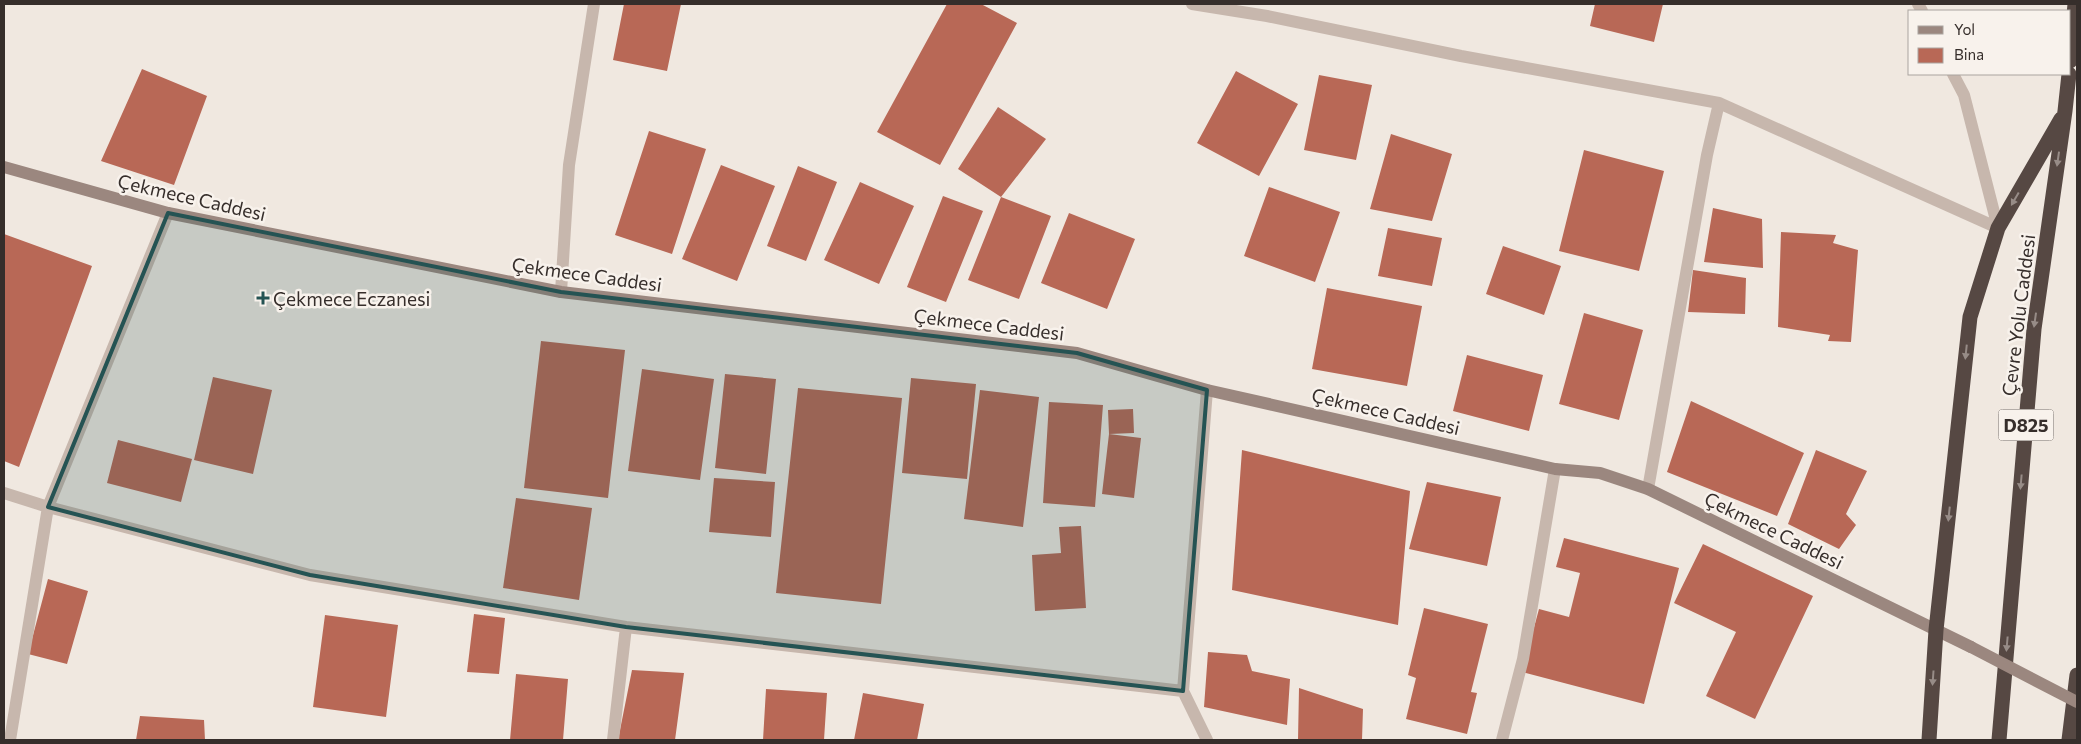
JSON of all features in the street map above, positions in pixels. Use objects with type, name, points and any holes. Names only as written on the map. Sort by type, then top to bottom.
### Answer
[{"type":"highway","points":[[2071,50],[2075,4]]},
{"type":"highway","name":"Çevre Yolu Caddesi","points":[[1999,740],[2034,329],[2065,111],[2068,75]]},
{"type":"highway","points":[[1928,740],[1936,630],[1970,317],[1998,228],[2065,111]]},
{"type":"highway","points":[[2069,740],[2077,675]]},
{"type":"main road","name":"Çekmece Caddesi","points":[[4,167],[168,213],[561,292],[1077,353],[1207,390],[1555,468],[1600,473],[1648,489],[1936,630],[2077,702]]},
{"type":"street","points":[[561,292],[569,165],[594,4]]},
{"type":"street","points":[[1192,4],[1266,16],[1461,56],[1719,103],[1998,228]]},
{"type":"street","points":[[1954,75],[1964,95],[1998,228]]},
{"type":"street","points":[[1648,489],[1707,155],[1719,103]]},
{"type":"street","points":[[10,740],[48,507],[168,213]]},
{"type":"street","points":[[1207,390],[1183,691],[1207,740]]},
{"type":"street","points":[[1502,740],[1522,659],[1555,468]]},
{"type":"street","points":[[4,493],[48,507],[310,575],[626,627],[1183,691]]},
{"type":"street","points":[[613,740],[626,627]]},
{"type":"highlighted area","points":[[168,213],[561,292],[1077,353],[1207,390],[1183,691],[626,627],[310,575],[48,507]]},
{"type":"building","points":[[624,4],[681,4],[667,71],[613,60]]},
{"type":"building","points":[[947,4],[981,4],[1017,23],[940,165],[877,132]]},
{"type":"building","points":[[1595,4],[1663,4],[1654,42],[1590,26]]},
{"type":"building","points":[[142,69],[207,96],[174,185],[101,161]]},
{"type":"building","points":[[1236,71],[1298,104],[1259,176],[1197,143]]},
{"type":"building","points":[[1319,75],[1372,85],[1356,160],[1304,150]]},
{"type":"building","points":[[998,107],[1046,139],[1001,197],[958,169]]},
{"type":"building","points":[[649,131],[706,149],[672,254],[615,235]]},
{"type":"building","points":[[1391,134],[1452,154],[1432,221],[1370,209]]},
{"type":"building","points":[[1584,150],[1664,171],[1639,271],[1559,251]]},
{"type":"building","points":[[721,165],[775,186],[737,281],[682,259]]},
{"type":"building","points":[[798,166],[837,182],[806,261],[767,246]]},
{"type":"building","points":[[860,182],[914,206],[879,284],[824,260]]},
{"type":"building","points":[[1269,187],[1340,212],[1315,282],[1244,256]]},
{"type":"building","points":[[943,196],[983,211],[946,302],[907,287]]},
{"type":"building","points":[[1001,197],[1051,216],[1019,299],[968,280]]},
{"type":"building","points":[[1713,208],[1762,219],[1763,268],[1704,262]]},
{"type":"building","points":[[1069,213],[1135,239],[1107,309],[1041,283]]},
{"type":"building","points":[[1388,228],[1442,238],[1432,286],[1378,276]]},
{"type":"building","points":[[1781,232],[1836,235],[1833,243],[1858,250],[1851,342],[1828,341],[1830,335],[1778,327]]},
{"type":"building","points":[[4,234],[92,266],[19,467],[4,461]]},
{"type":"building","points":[[1503,246],[1561,266],[1544,315],[1486,294]]},
{"type":"building","points":[[1693,270],[1746,278],[1745,314],[1688,312]]},
{"type":"building","points":[[1327,288],[1422,306],[1407,386],[1312,369]]},
{"type":"building","points":[[1584,313],[1643,330],[1619,420],[1559,404]]},
{"type":"building","points":[[541,341],[625,350],[608,498],[524,488]]},
{"type":"building","points":[[1467,355],[1543,375],[1529,431],[1453,411]]},
{"type":"building","points":[[642,369],[714,379],[700,480],[628,471]]},
{"type":"building","points":[[725,374],[776,379],[766,474],[715,468]]},
{"type":"building","points":[[213,377],[272,390],[253,474],[194,460]]},
{"type":"building","points":[[911,378],[976,384],[967,479],[902,473]]},
{"type":"building","points":[[798,388],[902,398],[881,604],[776,593]]},
{"type":"building","points":[[980,390],[1039,397],[1023,527],[964,519]]},
{"type":"building","points":[[1691,401],[1804,453],[1777,516],[1667,472]]},
{"type":"building","points":[[1049,402],[1103,405],[1095,507],[1043,503]]},
{"type":"building","points":[[1133,409],[1134,433],[1109,434],[1108,410]]},
{"type":"building","points":[[1109,434],[1141,438],[1134,498],[1102,494]]},
{"type":"building","points":[[118,440],[192,459],[181,502],[107,483]]},
{"type":"building","points":[[1242,450],[1410,491],[1398,625],[1232,590]]},
{"type":"building","points":[[1816,450],[1867,471],[1846,514],[1856,525],[1839,549],[1788,524]]},
{"type":"building","points":[[714,478],[775,482],[771,537],[709,532]]},
{"type":"building","points":[[1427,482],[1501,497],[1487,566],[1409,549]]},
{"type":"building","points":[[516,498],[592,508],[579,600],[503,588]]},
{"type":"building","points":[[1081,526],[1086,608],[1035,611],[1032,555],[1061,553],[1059,527]]},
{"type":"building","points":[[1564,538],[1679,568],[1644,704],[1522,672],[1539,609],[1569,617],[1580,573],[1556,567]]},
{"type":"building","points":[[1703,544],[1813,596],[1755,719],[1706,696],[1736,632],[1674,603]]},
{"type":"building","points":[[48,579],[88,591],[67,664],[28,654]]},
{"type":"building","points":[[1424,608],[1488,624],[1471,692],[1477,693],[1467,734],[1406,719],[1416,678],[1408,675]]},
{"type":"building","points":[[474,614],[505,618],[499,674],[467,672]]},
{"type":"building","points":[[325,615],[398,625],[386,717],[313,707]]},
{"type":"building","points":[[1208,652],[1247,655],[1252,671],[1290,679],[1287,725],[1204,707]]},
{"type":"building","points":[[632,670],[684,673],[675,740],[618,740]]},
{"type":"building","points":[[516,674],[568,679],[563,740],[510,740]]},
{"type":"building","points":[[1299,688],[1363,709],[1362,740],[1298,740]]},
{"type":"building","points":[[766,689],[827,693],[824,740],[763,740]]},
{"type":"building","points":[[863,693],[924,704],[917,740],[854,740]]},
{"type":"building","points":[[140,716],[204,720],[205,740],[136,740]]},
{"type":"place","name":"Çekmece Eczanesi","points":[[263,298]]}]
